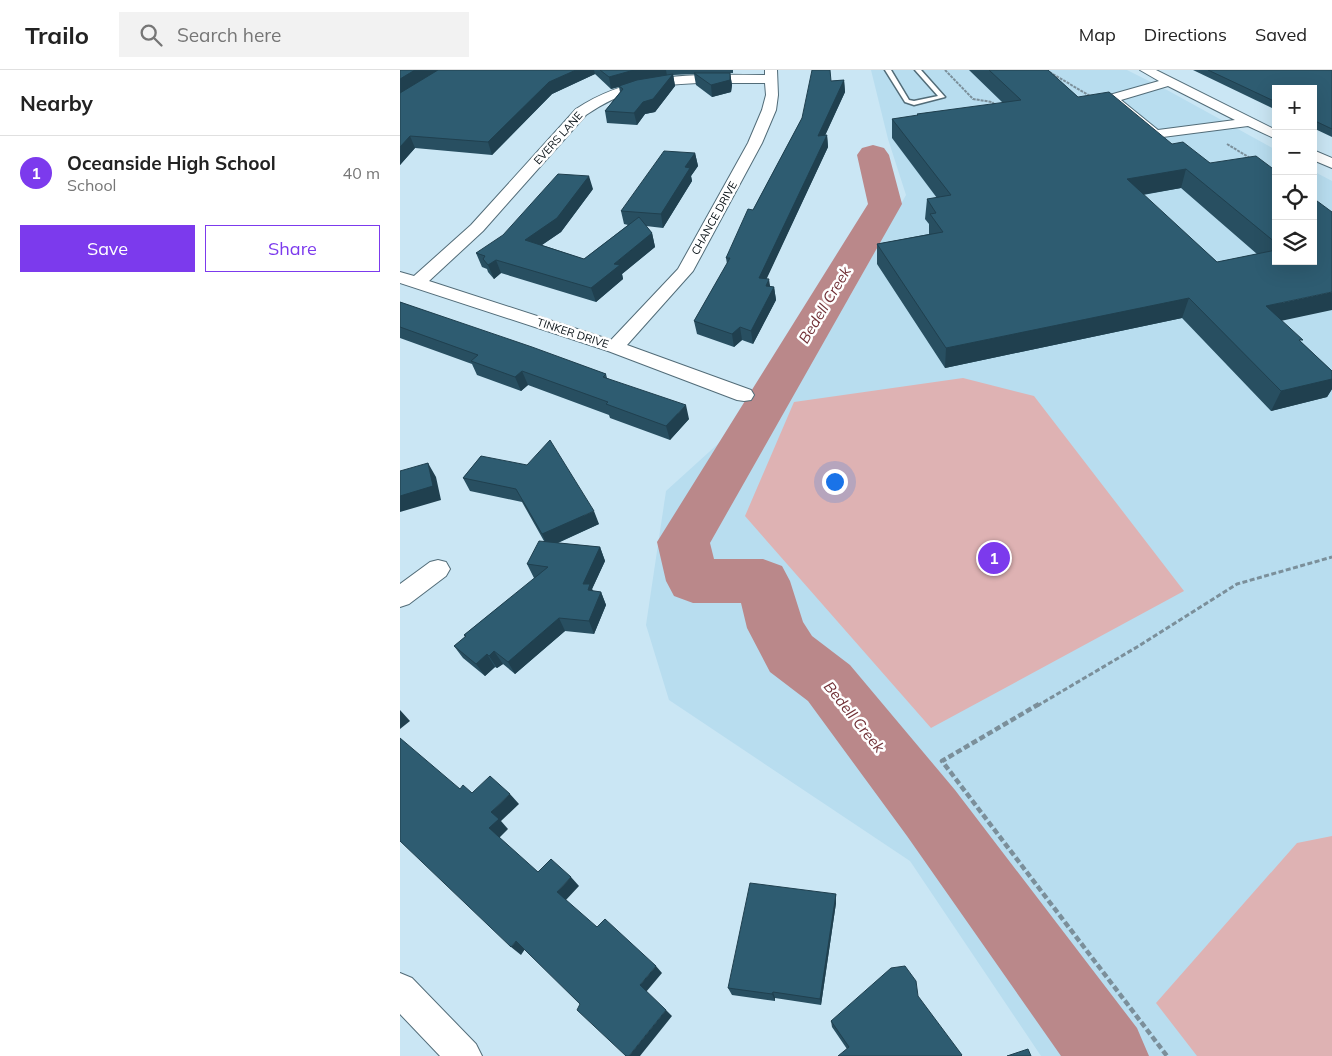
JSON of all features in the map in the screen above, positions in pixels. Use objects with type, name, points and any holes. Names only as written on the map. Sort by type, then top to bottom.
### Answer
[{"type":"street","points":[[1146,70],[1272,134]]},
{"type":"street","name":"EVERS LANE","points":[[418,282],[459,247],[581,112],[600,98],[627,88],[658,82],[771,74]]},
{"type":"street","name":"CHANCE DRIVE","points":[[615,347],[684,271],[755,143],[769,110],[772,95],[771,74]]},
{"type":"street","points":[[1170,82],[1111,99],[1155,134],[1248,122]]},
{"type":"street","points":[[1317,156],[1332,164]]},
{"type":"street","name":"TINKER DRIVE","points":[[400,277],[615,347],[744,395]]},
{"type":"street","points":[[400,597],[438,569]]},
{"type":"street","points":[[400,990],[464,1056]]},
{"type":"lane","points":[[888,70],[907,101],[914,103],[942,97],[918,70]]},
{"type":"path","points":[[945,70],[973,99],[992,102],[999,108]]},
{"type":"path","points":[[1046,70],[1092,97]]},
{"type":"path","points":[[1224,142],[1254,161]]},
{"type":"path","points":[[1167,1056],[942,761],[1137,647],[1237,584],[1332,557]]},
{"type":"shaded area","points":[[871,70],[1127,70],[1272,148],[1272,265],[1317,265],[1317,173],[1332,181],[1332,1056],[1041,1056],[910,861],[669,700],[646,625],[666,491],[762,404],[850,296],[906,195],[888,139]]},
{"type":"shaded area","points":[[963,378],[1034,396],[1184,591],[931,728],[745,516],[794,402]]},
{"type":"shaded area","points":[[1332,836],[1332,1056],[1197,1056],[1156,1003],[1297,843]]},
{"type":"building","points":[[400,70],[415,70],[400,79]]},
{"type":"building","points":[[438,70],[576,70],[549,82],[488,142],[410,136],[400,147],[400,93]]},
{"type":"building","points":[[600,70],[634,70],[609,77]]},
{"type":"building","points":[[812,70],[830,70],[831,81],[844,80],[818,136],[827,135],[759,278],[769,279],[766,286],[774,287],[751,331],[740,327],[732,334],[694,321],[730,258],[726,258],[748,209],[753,210],[802,118]]},
{"type":"building","points":[[989,70],[1048,70],[1078,97],[1109,92],[1172,144],[1183,142],[1210,163],[1256,156],[1272,168],[1272,240],[1186,169],[1127,179],[1217,262],[1272,251],[1272,265],[1317,265],[1317,201],[1332,212],[1332,292],[1266,306],[1303,340],[1299,340],[1332,371],[1332,379],[1281,391],[1189,298],[946,348],[877,244],[943,232],[930,214],[936,213],[927,199],[951,195],[892,119],[1021,100]]},
{"type":"building","points":[[1208,70],[1332,70],[1332,129],[1317,122],[1317,85],[1272,85],[1272,100]]},
{"type":"building","points":[[694,73],[730,73],[730,80],[711,85]]},
{"type":"building","points":[[673,74],[653,99],[643,102],[634,113],[605,111],[623,89],[619,86],[637,80]]},
{"type":"building","points":[[664,151],[695,153],[685,167],[690,168],[661,214],[621,211]]},
{"type":"building","points":[[558,174],[589,176],[557,218],[525,240],[584,259],[639,217],[652,233],[614,264],[620,265],[591,288],[496,260],[488,265],[483,259],[485,256],[476,253],[503,235]]},
{"type":"building","points":[[400,302],[532,347],[606,374],[603,377],[686,405],[666,426],[606,404],[608,402],[522,371],[515,377],[471,361],[478,355],[400,327]]},
{"type":"building","points":[[550,440],[594,511],[542,534],[516,489],[463,478],[481,456],[527,465]]},
{"type":"building","points":[[428,463],[433,486],[400,496],[400,471]]},
{"type":"building","points":[[539,541],[600,547],[583,584],[590,584],[588,590],[601,592],[589,621],[559,618],[508,662],[494,651],[489,656],[487,654],[476,664],[454,646],[466,636],[464,635],[548,567],[527,564]]},
{"type":"building","points":[[400,738],[460,789],[463,785],[472,793],[490,776],[510,794],[491,812],[499,819],[489,828],[538,872],[551,859],[571,877],[557,892],[597,927],[605,919],[656,966],[640,985],[666,1010],[629,1056],[626,1056],[577,1010],[580,1004],[516,941],[511,947],[400,841]]},
{"type":"building","points":[[750,883],[836,894],[820,999],[728,988]]},
{"type":"building","points":[[905,966],[916,981],[918,996],[962,1055],[838,1056],[849,1047],[831,1021],[891,968]]},
{"type":"building","points":[[1028,1049],[1031,1056],[1007,1056]]},
{"type":"waterway","name":"Bedell Creek","points":[[873,155],[885,204],[683,542],[693,581],[763,581],[776,628],[791,654],[829,683],[931,813],[1109,1056]]},
{"type":"place","name":"Oceanside High School","points":[[994,558]]}]
